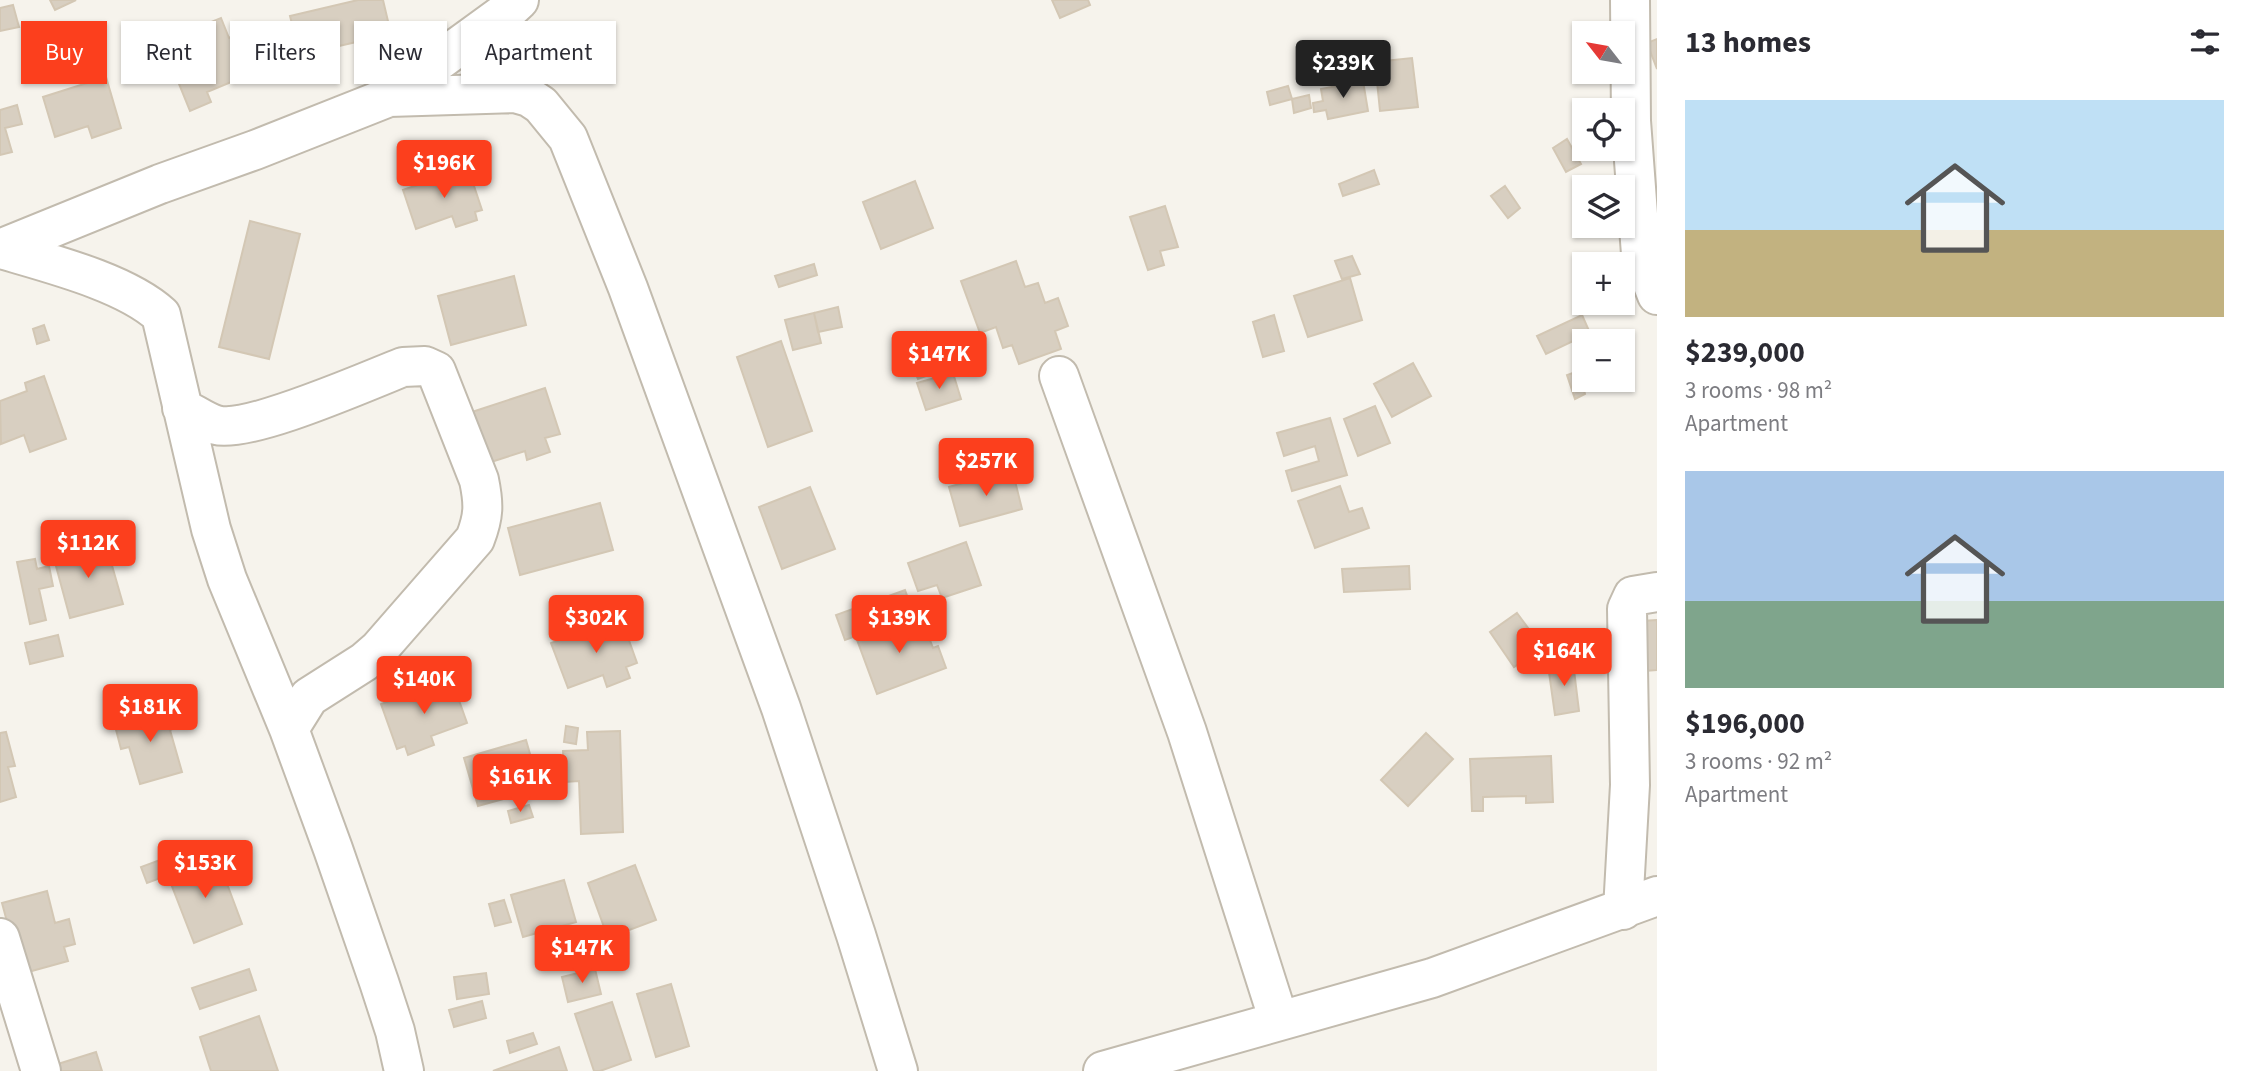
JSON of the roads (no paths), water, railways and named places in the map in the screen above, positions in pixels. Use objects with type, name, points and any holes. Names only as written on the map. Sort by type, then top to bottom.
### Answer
[{"type":"street","points":[[0,249],[160,184],[389,97],[519,0]]},
{"type":"street","points":[[1630,0],[1631,121],[1648,222],[1641,254],[1657,295]]},
{"type":"street","points":[[389,97],[515,93],[529,97],[541,105],[568,138],[628,288],[780,708],[898,1071]]},
{"type":"street","points":[[0,249],[70,269],[147,302],[161,315],[211,529],[223,567],[289,729],[379,982],[395,1031],[404,1071]]},
{"type":"street","points":[[182,408],[216,425],[234,427],[260,421],[403,367],[425,366],[436,371],[479,480],[483,518],[475,539],[379,649],[364,662],[309,697],[289,729]]},
{"type":"street","points":[[1059,376],[1187,732],[1279,1021]]},
{"type":"street","points":[[1103,1071],[1432,978],[1640,903],[1630,785],[1627,609],[1633,596],[1657,592]]},
{"type":"street","points":[[0,938],[41,1071]]}]
